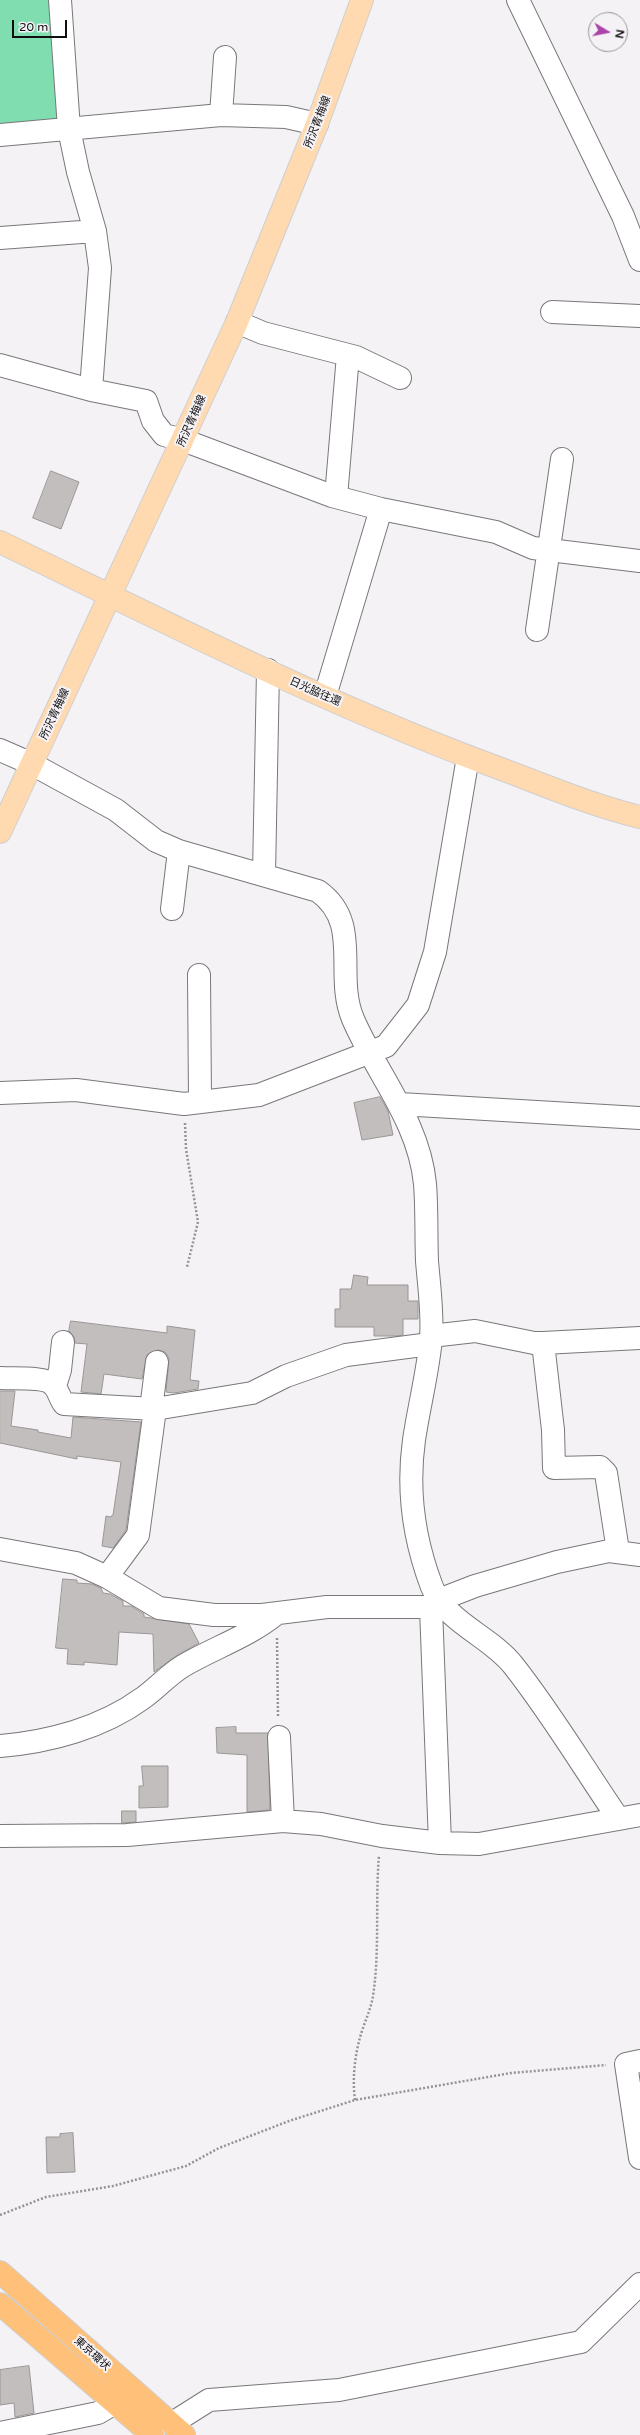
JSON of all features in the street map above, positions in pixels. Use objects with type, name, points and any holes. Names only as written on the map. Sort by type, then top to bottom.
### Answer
[{"type":"highway","name":"東京環状","points":[[0,2272],[178,2429]]},
{"type":"highway","name":"東京環状","points":[[0,2304],[152,2435]]},
{"type":"main road","name":"所沢青梅線","points":[[0,832],[111,596],[237,322],[317,124],[362,0]]},
{"type":"main road","name":"日光脇往還","points":[[0,542],[268,670],[468,758],[640,817]]},
{"type":"street","points":[[60,0],[69,129],[78,172],[95,231],[100,268],[91,390]]},
{"type":"street","points":[[518,0],[631,216],[640,260]]},
{"type":"street","points":[[221,115],[224,57]]},
{"type":"street","points":[[0,135],[221,115],[286,117],[317,124]]},
{"type":"street","points":[[0,238],[95,231]]},
{"type":"street","points":[[552,312],[640,316]]},
{"type":"street","points":[[237,322],[263,333],[348,355],[400,378]]},
{"type":"street","points":[[336,497],[348,355]]},
{"type":"street","points":[[0,365],[91,390],[146,402],[153,421],[164,435],[183,440],[336,497],[381,509],[496,532],[533,548],[640,560]]},
{"type":"street","points":[[537,630],[562,459]]},
{"type":"street","points":[[325,696],[381,509]]},
{"type":"street","points":[[264,874],[268,670]]},
{"type":"street","points":[[0,750],[32,764],[116,810],[156,841],[179,851],[264,874],[318,891],[329,899],[339,913],[343,924],[347,997],[352,1016],[400,1104],[419,1151],[425,1183],[430,1340],[414,1443],[410,1484],[415,1532],[438,1605],[440,1843]]},
{"type":"street","points":[[0,1093],[76,1090],[192,1103],[259,1095],[386,1046],[418,1005],[435,952],[468,758]]},
{"type":"street","points":[[172,909],[179,851]]},
{"type":"street","points":[[192,1103],[198,975]]},
{"type":"street","points":[[400,1104],[640,1118]]},
{"type":"street","points":[[63,1342],[60,1370],[55,1386],[57,1396],[64,1404],[153,1409],[252,1393],[286,1376],[346,1355],[475,1331],[534,1344],[640,1338]]},
{"type":"street","points":[[544,1343],[553,1430],[554,1468],[600,1467],[606,1473],[618,1551]]},
{"type":"street","points":[[107,1577],[138,1535],[157,1362]]},
{"type":"street","points":[[0,1378],[47,1380],[55,1386]]},
{"type":"street","points":[[0,1549],[76,1564],[107,1577],[159,1608],[214,1615],[277,1614],[327,1607],[438,1605],[475,1586],[557,1562],[618,1551],[640,1555]]},
{"type":"street","points":[[438,1605],[511,1662],[618,1818]]},
{"type":"street","points":[[0,1746],[23,1744],[70,1733],[122,1711],[142,1699],[182,1667],[236,1639],[277,1614]]},
{"type":"street","points":[[278,1737],[283,1821]]},
{"type":"street","points":[[0,1836],[127,1835],[283,1821],[321,1824],[382,1836],[440,1843],[479,1844],[640,1815]]},
{"type":"street","points":[[633,2062],[640,2158]]},
{"type":"street","points":[[178,2429],[209,2400],[339,2390],[581,2342],[640,2284]]},
{"type":"street","points":[[0,2432],[98,2413],[115,2403]]},
{"type":"path","points":[[187,1267],[198,1222],[186,1149],[192,1103]]},
{"type":"path","points":[[277,1614],[278,1737]]},
{"type":"path","points":[[355,2100],[354,2071],[361,2035],[373,1998],[376,1975],[377,1883],[382,1836]]},
{"type":"path","points":[[0,2214],[46,2197],[113,2186],[186,2166],[219,2148],[289,2121],[355,2100],[511,2073],[633,2062]]},
{"type":"green space","points":[[0,0],[54,0],[58,124],[0,130]]},
{"type":"building","points":[[51,471],[79,482],[61,529],[33,518]]},
{"type":"building","points":[[380,1097],[388,1111],[393,1135],[362,1140],[354,1103]]},
{"type":"building","points":[[354,1275],[368,1277],[367,1285],[408,1285],[408,1301],[418,1301],[418,1319],[403,1319],[403,1335],[397,1336],[374,1336],[374,1327],[335,1327],[335,1309],[340,1309],[340,1289],[351,1289]]},
{"type":"building","points":[[71,1321],[167,1333],[167,1326],[195,1330],[190,1380],[199,1381],[198,1389],[174,1393],[166,1392],[169,1358],[165,1352],[158,1350],[147,1355],[142,1379],[104,1374],[101,1394],[81,1392],[87,1344],[75,1343],[74,1337],[69,1331]]},
{"type":"building","points":[[0,1391],[15,1391],[11,1426],[38,1430],[38,1432],[71,1438],[73,1417],[141,1422],[126,1530],[113,1548],[102,1546],[106,1516],[110,1517],[113,1515],[121,1462],[77,1456],[77,1459],[0,1443]]},
{"type":"building","points":[[63,1579],[77,1580],[77,1583],[92,1584],[101,1588],[103,1593],[110,1594],[123,1601],[123,1606],[131,1606],[144,1614],[144,1617],[189,1624],[199,1643],[176,1656],[154,1672],[153,1634],[119,1632],[117,1665],[84,1662],[84,1665],[67,1664],[68,1649],[56,1648]]},
{"type":"building","points":[[236,1727],[236,1733],[268,1733],[270,1810],[247,1812],[247,1755],[217,1753],[216,1728]]},
{"type":"building","points":[[142,1766],[168,1766],[168,1807],[139,1808],[139,1786],[143,1786]]},
{"type":"building","points":[[122,1811],[136,1811],[136,1822],[122,1823]]},
{"type":"building","points":[[73,2133],[75,2172],[47,2173],[46,2137],[60,2137],[60,2134]]},
{"type":"building","points":[[29,2366],[34,2413],[15,2417],[14,2403],[0,2405],[0,2370]]}]
